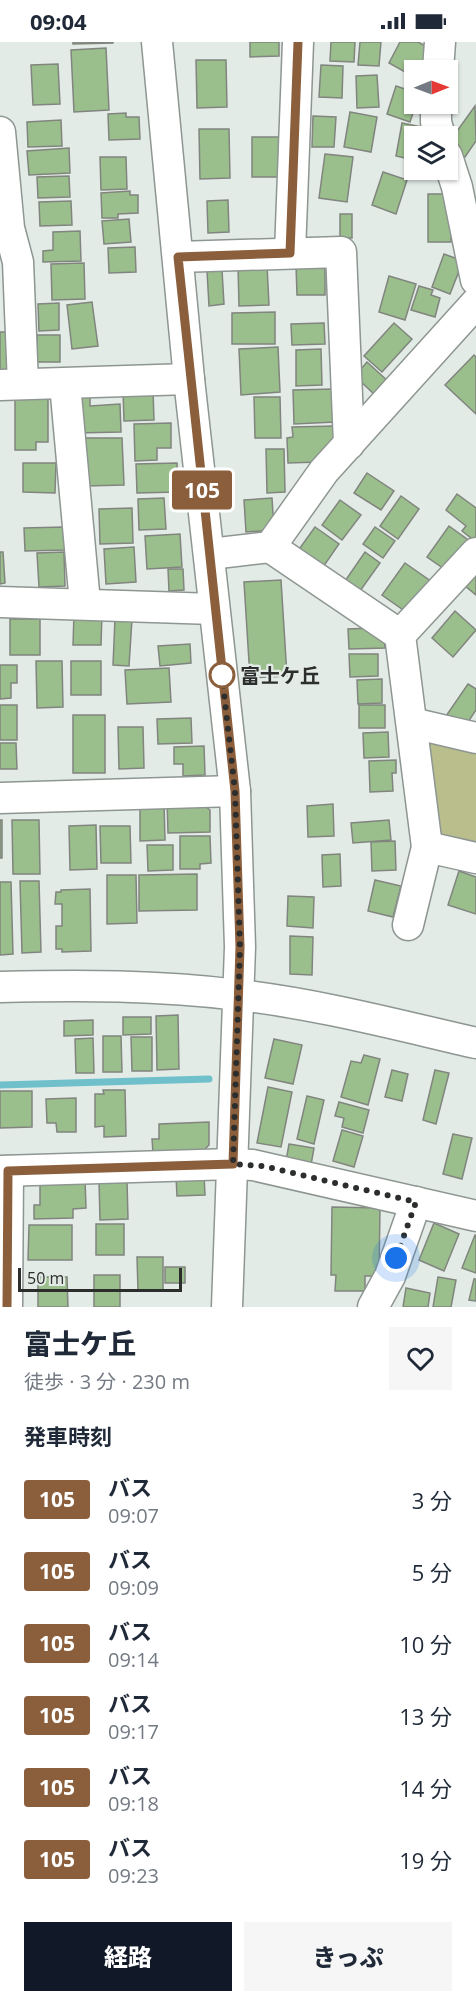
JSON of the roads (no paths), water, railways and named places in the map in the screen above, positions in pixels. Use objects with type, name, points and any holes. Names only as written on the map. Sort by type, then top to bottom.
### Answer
[{"type":"street","points":[[157,42],[189,379],[235,791],[240,947],[227,1307]]},
{"type":"street","points":[[290,253],[298,42]]},
{"type":"street","points":[[439,60],[440,42]]},
{"type":"street","points":[[0,132],[9,228],[18,262],[11,385],[189,379]]},
{"type":"street","points":[[455,180],[476,280]]},
{"type":"street","points":[[178,257],[341,252],[349,444]]},
{"type":"street","points":[[270,547],[324,471],[476,303]]},
{"type":"street","points":[[65,384],[85,603]]},
{"type":"street","points":[[210,554],[270,547],[400,635],[427,847],[408,925]]},
{"type":"street","points":[[400,635],[476,553]]},
{"type":"street","points":[[0,602],[214,609]]},
{"type":"street","points":[[412,723],[473,733]]},
{"type":"street","points":[[0,798],[235,791]]},
{"type":"street","points":[[427,847],[476,858]]},
{"type":"street","points":[[0,987],[76,985],[194,990],[239,995],[296,1004],[476,1043]]},
{"type":"street","points":[[7,1307],[4,1171],[233,1164],[263,1166],[476,1216]]},
{"type":"street","points":[[373,1307],[390,1276],[416,1202]]},
{"type":"waterway","points":[[0,1085],[209,1079]]},
{"type":"place","name":"富士ケ丘","points":[[222,675]]}]
